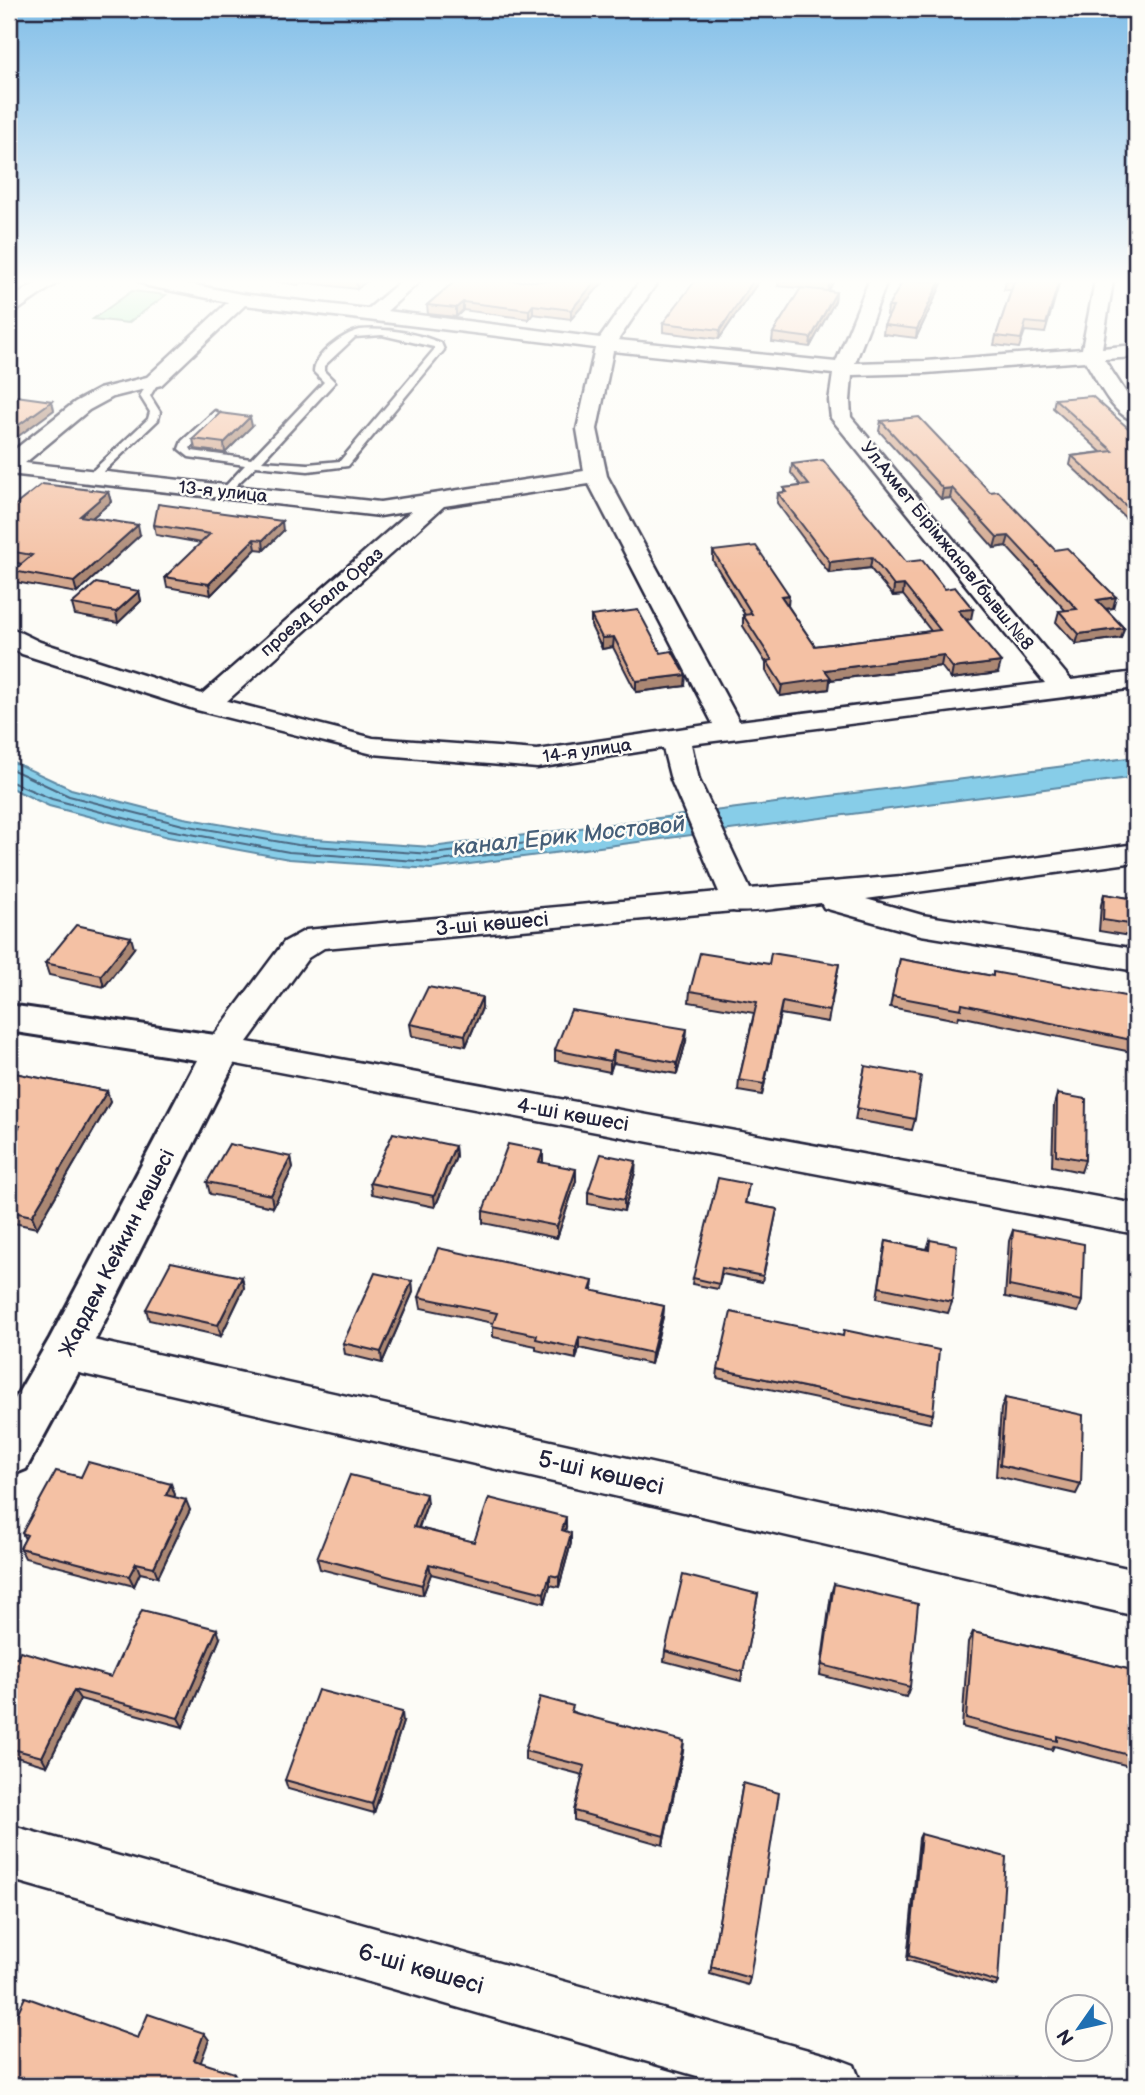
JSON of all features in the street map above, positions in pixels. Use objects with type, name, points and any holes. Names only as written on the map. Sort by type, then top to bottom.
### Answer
[{"type":"street","points":[[9,467],[82,406],[106,393],[156,379]]},
{"type":"street","points":[[598,379],[587,429],[596,477],[730,730]]},
{"type":"street","name":"Ул.Ахмет Бірімжанов/бывш.№8","points":[[842,379],[837,399],[841,418],[1064,689]]},
{"type":"street","points":[[1117,379],[1122,403],[1136,415]]},
{"type":"street","name":"13-я улица","points":[[9,467],[380,509],[596,477]]},
{"type":"street","name":"проезд Бала Ораз","points":[[207,704],[436,501]]},
{"type":"street","name":"14-я улица","points":[[9,635],[31,648],[207,704],[373,746],[523,758],[1136,680]]},
{"type":"street","points":[[674,737],[685,780],[740,903]]},
{"type":"street","name":"3-ші көшесі","points":[[222,1050],[296,950],[317,939],[740,903],[902,886],[1136,853]]},
{"type":"street","points":[[902,886],[921,925]]},
{"type":"street","name":"3-ші көшесі","points":[[815,895],[921,925],[1136,960]]},
{"type":"street","name":"4-ші көшесі","points":[[9,1018],[222,1050],[1136,1219]]},
{"type":"street","name":"Жардем Кейкин көшесі","points":[[9,1454],[66,1352],[222,1050]]},
{"type":"street","name":"5-ші көшесі","points":[[66,1352],[1136,1593]]},
{"type":"street","name":"6-ші көшесі","points":[[9,1853],[833,2086]]},
{"type":"lane","points":[[226,492],[330,382],[326,379]]},
{"type":"lane","points":[[215,414],[186,443],[184,449],[189,454],[312,469],[344,464],[415,379]]},
{"type":"lane","points":[[92,477],[153,421],[155,412],[145,396],[154,381]]},
{"type":"water","name":"канал Ерик Мостовой","points":[[1136,757],[1136,777],[431,869],[289,859],[168,837],[49,806],[9,787],[9,760],[71,789],[184,818],[299,838],[432,847]]},
{"type":"building","points":[[16,396],[52,401],[9,432],[9,401]]},
{"type":"building","points":[[1092,396],[1136,435],[1136,515],[1072,456],[1113,451],[1055,399]]},
{"type":"building","points":[[220,413],[250,417],[224,443],[193,439]]},
{"type":"building","points":[[919,417],[990,492],[998,491],[1055,550],[1067,548],[1116,597],[1097,600],[1124,628],[1079,634],[1059,611],[1077,609],[1009,536],[997,537],[952,488],[943,489],[881,421]]},
{"type":"building","points":[[823,460],[906,562],[922,560],[945,589],[955,587],[973,609],[958,610],[1001,662],[953,668],[943,655],[825,670],[831,678],[782,685],[767,661],[772,660],[743,615],[752,614],[713,551],[756,546],[789,595],[781,596],[815,646],[940,630],[904,585],[894,586],[872,557],[830,562],[778,493],[787,492],[784,488],[809,485],[792,464]]},
{"type":"building","points":[[42,484],[108,492],[80,516],[138,525],[74,582],[13,571],[32,555],[9,551],[9,510]]},
{"type":"building","points":[[158,504],[282,521],[263,540],[254,539],[209,584],[165,577],[210,534],[154,525]]},
{"type":"building","points":[[96,583],[139,591],[116,612],[72,604]]},
{"type":"building","points":[[638,610],[661,653],[672,651],[686,675],[636,681],[614,637],[602,638],[591,616]]},
{"type":"building","points":[[1104,894],[1136,899],[1136,925],[1103,920]]},
{"type":"building","points":[[76,925],[131,937],[101,975],[45,963]]},
{"type":"building","points":[[700,953],[769,964],[771,953],[839,964],[829,1011],[782,1002],[764,1084],[739,1080],[757,1002],[690,991]]},
{"type":"building","points":[[900,959],[993,976],[993,972],[1136,998],[1136,1041],[962,1004],[961,1009],[892,996]]},
{"type":"building","points":[[428,987],[482,997],[465,1035],[410,1024]]},
{"type":"building","points":[[571,1010],[687,1029],[677,1063],[614,1051],[610,1061],[555,1050]]},
{"type":"building","points":[[865,1066],[921,1076],[915,1119],[857,1108]]},
{"type":"building","points":[[9,1072],[107,1091],[32,1216],[9,1211],[9,1142],[20,1126],[9,1124]]},
{"type":"building","points":[[1057,1094],[1086,1099],[1085,1160],[1056,1155]]},
{"type":"building","points":[[393,1133],[455,1146],[434,1196],[370,1183]]},
{"type":"building","points":[[229,1144],[291,1157],[271,1195],[207,1182]]},
{"type":"building","points":[[508,1144],[543,1151],[539,1162],[576,1169],[557,1226],[483,1211]]},
{"type":"building","points":[[601,1154],[636,1161],[624,1200],[588,1192]]},
{"type":"building","points":[[718,1178],[749,1184],[745,1203],[777,1209],[763,1276],[722,1268],[719,1284],[693,1278]]},
{"type":"building","points":[[1013,1230],[1084,1244],[1082,1301],[1009,1286]]},
{"type":"building","points":[[930,1240],[957,1245],[952,1302],[879,1287],[886,1241],[929,1250]]},
{"type":"building","points":[[438,1248],[593,1281],[590,1290],[664,1306],[652,1353],[579,1337],[576,1348],[536,1339],[537,1335],[492,1326],[497,1313],[419,1297]]},
{"type":"building","points":[[171,1262],[242,1277],[218,1325],[146,1309]]},
{"type":"building","points":[[375,1273],[412,1281],[381,1352],[343,1343]]},
{"type":"building","points":[[731,1312],[843,1336],[844,1330],[939,1350],[933,1414],[718,1369]]},
{"type":"building","points":[[1005,1398],[1083,1415],[1081,1484],[1000,1465]]},
{"type":"building","points":[[88,1462],[171,1484],[166,1495],[186,1500],[154,1567],[136,1563],[129,1576],[20,1548],[27,1535],[22,1533],[56,1471],[81,1477]]},
{"type":"building","points":[[350,1475],[426,1494],[414,1527],[474,1542],[489,1498],[566,1517],[562,1530],[571,1533],[559,1577],[550,1575],[544,1593],[429,1564],[422,1585],[317,1558]]},
{"type":"building","points":[[683,1575],[758,1594],[743,1672],[665,1651]]},
{"type":"building","points":[[834,1584],[918,1604],[910,1687],[822,1665]]},
{"type":"building","points":[[142,1610],[217,1629],[178,1718],[74,1690],[42,1757],[9,1748],[9,1656],[17,1658],[20,1651],[111,1677]]},
{"type":"building","points":[[973,1632],[1136,1671],[1136,1757],[1057,1736],[1057,1741],[966,1718]]},
{"type":"building","points":[[318,1690],[402,1712],[372,1804],[285,1780]]},
{"type":"building","points":[[540,1697],[573,1706],[571,1712],[684,1741],[664,1836],[574,1811],[585,1766],[525,1751]]},
{"type":"building","points":[[743,1783],[779,1793],[750,1978],[711,1967]]},
{"type":"building","points":[[921,1834],[1006,1857],[998,1982],[909,1956]]},
{"type":"building","points":[[25,1997],[138,2038],[148,2014],[204,2033],[194,2060],[234,2073],[230,2086],[9,2086],[9,2031]]}]
